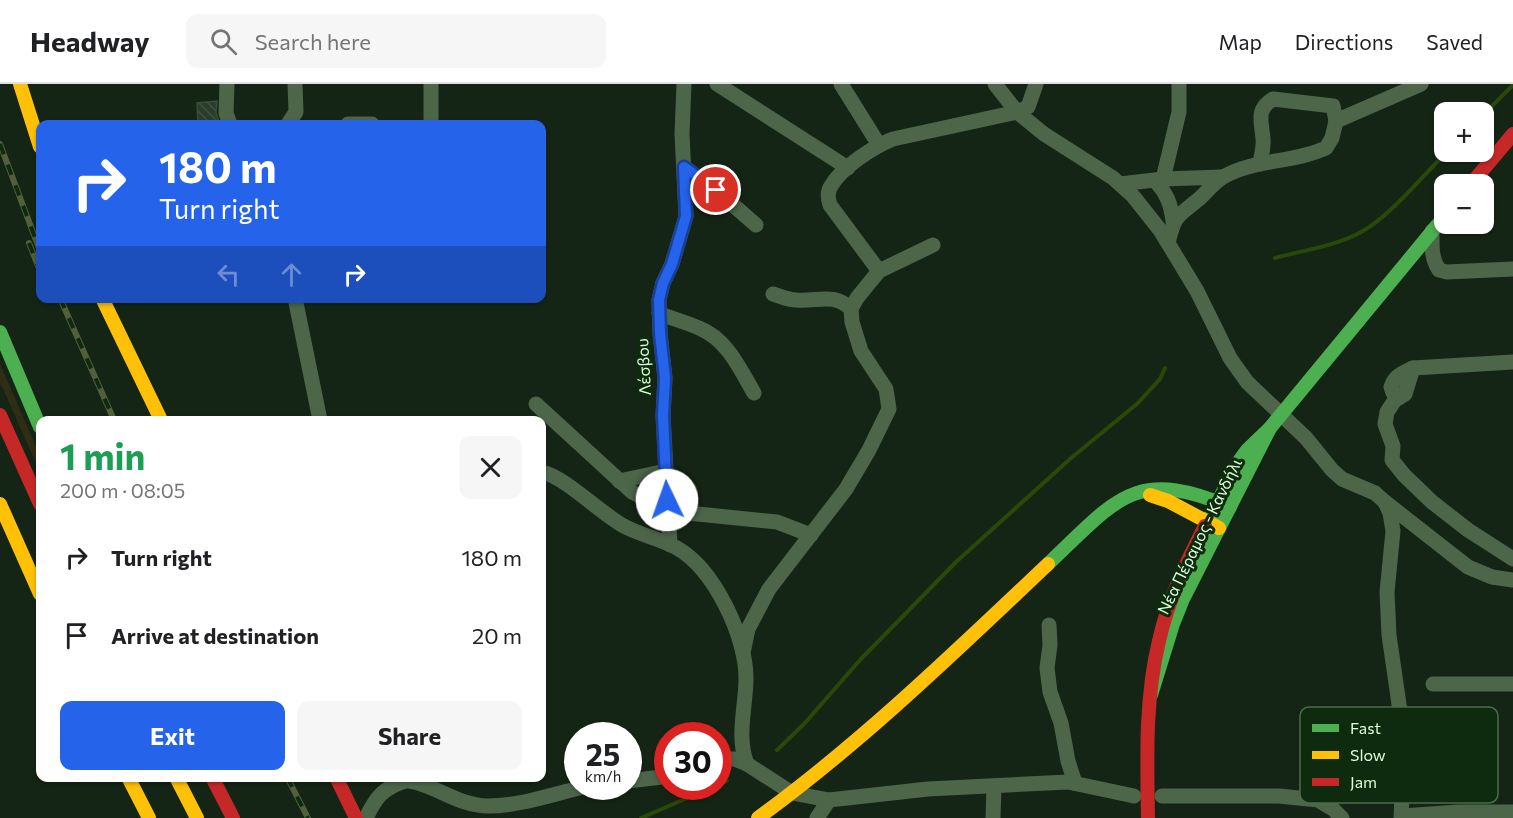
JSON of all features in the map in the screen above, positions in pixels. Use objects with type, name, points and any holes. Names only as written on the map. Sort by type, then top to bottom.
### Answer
[{"type":"main road","points":[[20,84],[36,126]]},
{"type":"main road","points":[[1479,174],[1513,134]]},
{"type":"main road","name":"Νέα Πέραμος - Κανδήλι","points":[[1148,818],[1147,779],[1151,694],[1164,621],[1173,594],[1224,505],[1263,445],[1270,428],[1434,229]]},
{"type":"main road","points":[[104,303],[159,416]]},
{"type":"main road","points":[[0,332],[36,418]]},
{"type":"main road","points":[[0,415],[36,495]]},
{"type":"main road","points":[[758,818],[792,793],[945,662],[1108,507],[1137,492],[1180,489],[1224,505]]},
{"type":"main road","points":[[1137,492],[1168,501],[1214,525]]},
{"type":"main road","points":[[0,504],[36,585]]},
{"type":"main road","points":[[131,782],[149,818]]},
{"type":"main road","points":[[179,782],[197,818]]},
{"type":"main road","points":[[215,782],[233,818]]},
{"type":"main road","points":[[338,782],[356,818]]},
{"type":"street","points":[[227,84],[226,112],[229,120]]},
{"type":"street","points":[[291,120],[296,112],[295,84]]},
{"type":"street","points":[[431,84],[431,120]]},
{"type":"street","name":"Λέσβου","points":[[670,545],[663,415],[665,378],[659,300],[686,216],[682,134],[684,84]]},
{"type":"street","points":[[717,84],[848,168]]},
{"type":"street","points":[[995,84],[1017,112],[1056,143],[1120,184],[1133,196],[1168,243],[1197,291],[1230,357],[1247,382],[1306,438],[1332,470],[1342,479],[1375,493],[1468,567],[1492,577],[1513,580]]},
{"type":"street","points":[[879,272],[830,205],[828,197],[831,187],[848,168],[879,145],[893,139],[1017,112],[1028,107],[1036,84]]},
{"type":"street","points":[[1168,243],[1173,221],[1167,196],[1159,180],[1179,111],[1179,84]]},
{"type":"street","points":[[1336,121],[1353,111],[1421,84]]},
{"type":"street","points":[[845,85],[879,145]]},
{"type":"street","points":[[1120,184],[1222,177],[1260,164],[1298,157],[1326,148],[1332,138],[1336,121],[1333,106],[1273,99],[1264,104],[1260,115],[1264,141],[1260,164]]},
{"type":"street","points":[[684,167],[716,190],[756,225]]},
{"type":"street","points":[[1173,221],[1222,177]]},
{"type":"street","points":[[1432,231],[1434,263],[1439,270],[1447,272],[1513,269]]},
{"type":"street","points":[[743,653],[746,635],[760,604],[780,574],[830,511],[859,468],[889,409],[886,389],[861,351],[852,322],[851,309],[857,298],[879,272],[933,245]]},
{"type":"street","points":[[773,294],[795,300],[829,298],[844,302],[851,309]]},
{"type":"street","points":[[296,303],[319,416]]},
{"type":"street","points":[[659,313],[702,328],[718,340],[734,358],[754,393]]},
{"type":"street","points":[[1513,362],[1413,368],[1405,394],[1387,412],[1385,424],[1390,435],[1392,460],[1404,475],[1432,502],[1468,530],[1513,559]]},
{"type":"street","points":[[536,404],[619,481],[642,497],[667,505],[777,522],[811,535]]},
{"type":"street","points":[[619,481],[666,471]]},
{"type":"street","points":[[546,474],[559,480],[630,529],[654,537],[679,550],[711,582],[734,626],[743,653],[746,677],[742,750],[747,764]]},
{"type":"street","points":[[1385,502],[1390,513],[1393,531],[1387,592],[1389,635],[1399,707]]},
{"type":"street","points":[[1049,625],[1050,645],[1047,668],[1050,692],[1061,723],[1068,761],[1075,783]]},
{"type":"street","points":[[1433,684],[1513,684]]},
{"type":"street","points":[[732,759],[747,764],[792,793],[830,800],[928,789],[1068,782],[1134,796]]},
{"type":"street","points":[[366,818],[381,792],[390,785],[400,782]]},
{"type":"street","points":[[417,782],[473,804],[488,806],[564,792]]},
{"type":"street","points":[[993,818],[994,786]]},
{"type":"street","points":[[1162,796],[1279,796],[1300,798]]},
{"type":"street","points":[[817,818],[830,800]]},
{"type":"street","points":[[1323,803],[1342,818]]},
{"type":"street","points":[[1402,817],[1460,812],[1513,812]]},
{"type":"shaded area","points":[[0,364],[36,447],[36,463],[0,382]]},
{"type":"building","points":[[217,101],[216,113],[219,120],[198,120],[197,103]]},
{"type":"waterway","points":[[1494,104],[1513,85]]},
{"type":"waterway","points":[[1275,258],[1331,244],[1363,231],[1396,205],[1437,162]]},
{"type":"waterway","points":[[777,750],[804,724],[860,660],[956,562],[1070,459],[1138,403],[1160,379],[1165,368]]},
{"type":"waterway","points":[[641,818],[683,800]]},
{"type":"railway","points":[[0,144],[36,240]]},
{"type":"railway","points":[[29,243],[36,261]]},
{"type":"railway","points":[[62,303],[112,416]]},
{"type":"railway","points":[[290,782],[308,818]]},
{"type":"traffic: fast","points":[[1270,428],[1434,229]]},
{"type":"traffic: fast","points":[[0,332],[36,418]]},
{"type":"traffic: fast","points":[[1151,695],[1183,599],[1270,428],[1239,461],[1205,526]]},
{"type":"traffic: fast","points":[[1048,564],[1091,523],[1128,496],[1148,490],[1170,490],[1197,495],[1230,507]]},
{"type":"traffic: slow","points":[[20,84],[36,134]]},
{"type":"traffic: slow","points":[[104,303],[159,416]]},
{"type":"traffic: slow","points":[[1150,495],[1168,501],[1219,528]]},
{"type":"traffic: slow","points":[[0,504],[36,585]]},
{"type":"traffic: slow","points":[[758,818],[797,789],[871,727],[1048,564]]},
{"type":"traffic: slow","points":[[131,782],[149,818]]},
{"type":"traffic: slow","points":[[179,782],[197,818]]},
{"type":"traffic: jam","points":[[1479,174],[1513,134]]},
{"type":"traffic: jam","points":[[0,415],[36,495]]},
{"type":"traffic: jam","points":[[1148,818],[1148,729],[1154,663],[1172,596],[1205,526]]},
{"type":"traffic: jam","points":[[215,782],[233,818]]},
{"type":"traffic: jam","points":[[338,782],[356,818]]},
{"type":"route","points":[[667,500],[663,439],[665,378],[659,300],[686,216],[684,167],[716,190]]}]
